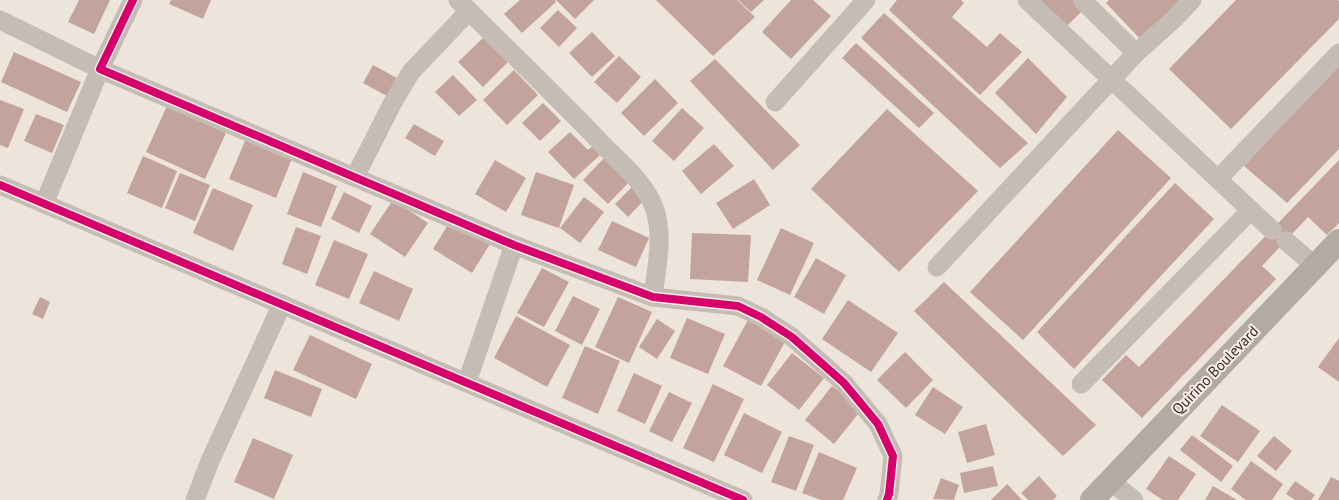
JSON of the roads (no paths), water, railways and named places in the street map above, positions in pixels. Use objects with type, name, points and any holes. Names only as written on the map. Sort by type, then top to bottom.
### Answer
[{"type":"main road","name":"Quirino Boulevard","points":[[1092,500],[1339,241]]},
{"type":"street","points":[[44,204],[100,69],[133,0]]},
{"type":"street","points":[[775,102],[866,0]]},
{"type":"street","points":[[1027,0],[1251,210],[1314,266]]},
{"type":"street","points":[[1082,0],[1136,52]]},
{"type":"street","points":[[937,268],[1136,52],[1174,20],[1192,0]]},
{"type":"street","points":[[355,177],[392,104],[411,72],[463,6],[585,125],[644,188],[654,208],[659,226],[653,297]]},
{"type":"street","points":[[0,20],[100,69],[514,245],[653,297],[738,306],[761,317],[792,337],[844,383],[878,424],[893,456],[887,500]]},
{"type":"street","points":[[1218,179],[1339,53]]},
{"type":"street","points":[[0,185],[743,500]]},
{"type":"street","points":[[1081,384],[1251,210]]},
{"type":"street","points":[[467,382],[514,245]]},
{"type":"street","points":[[195,500],[214,452],[282,304]]},
{"type":"street","points":[[1110,481],[1134,500]]}]
